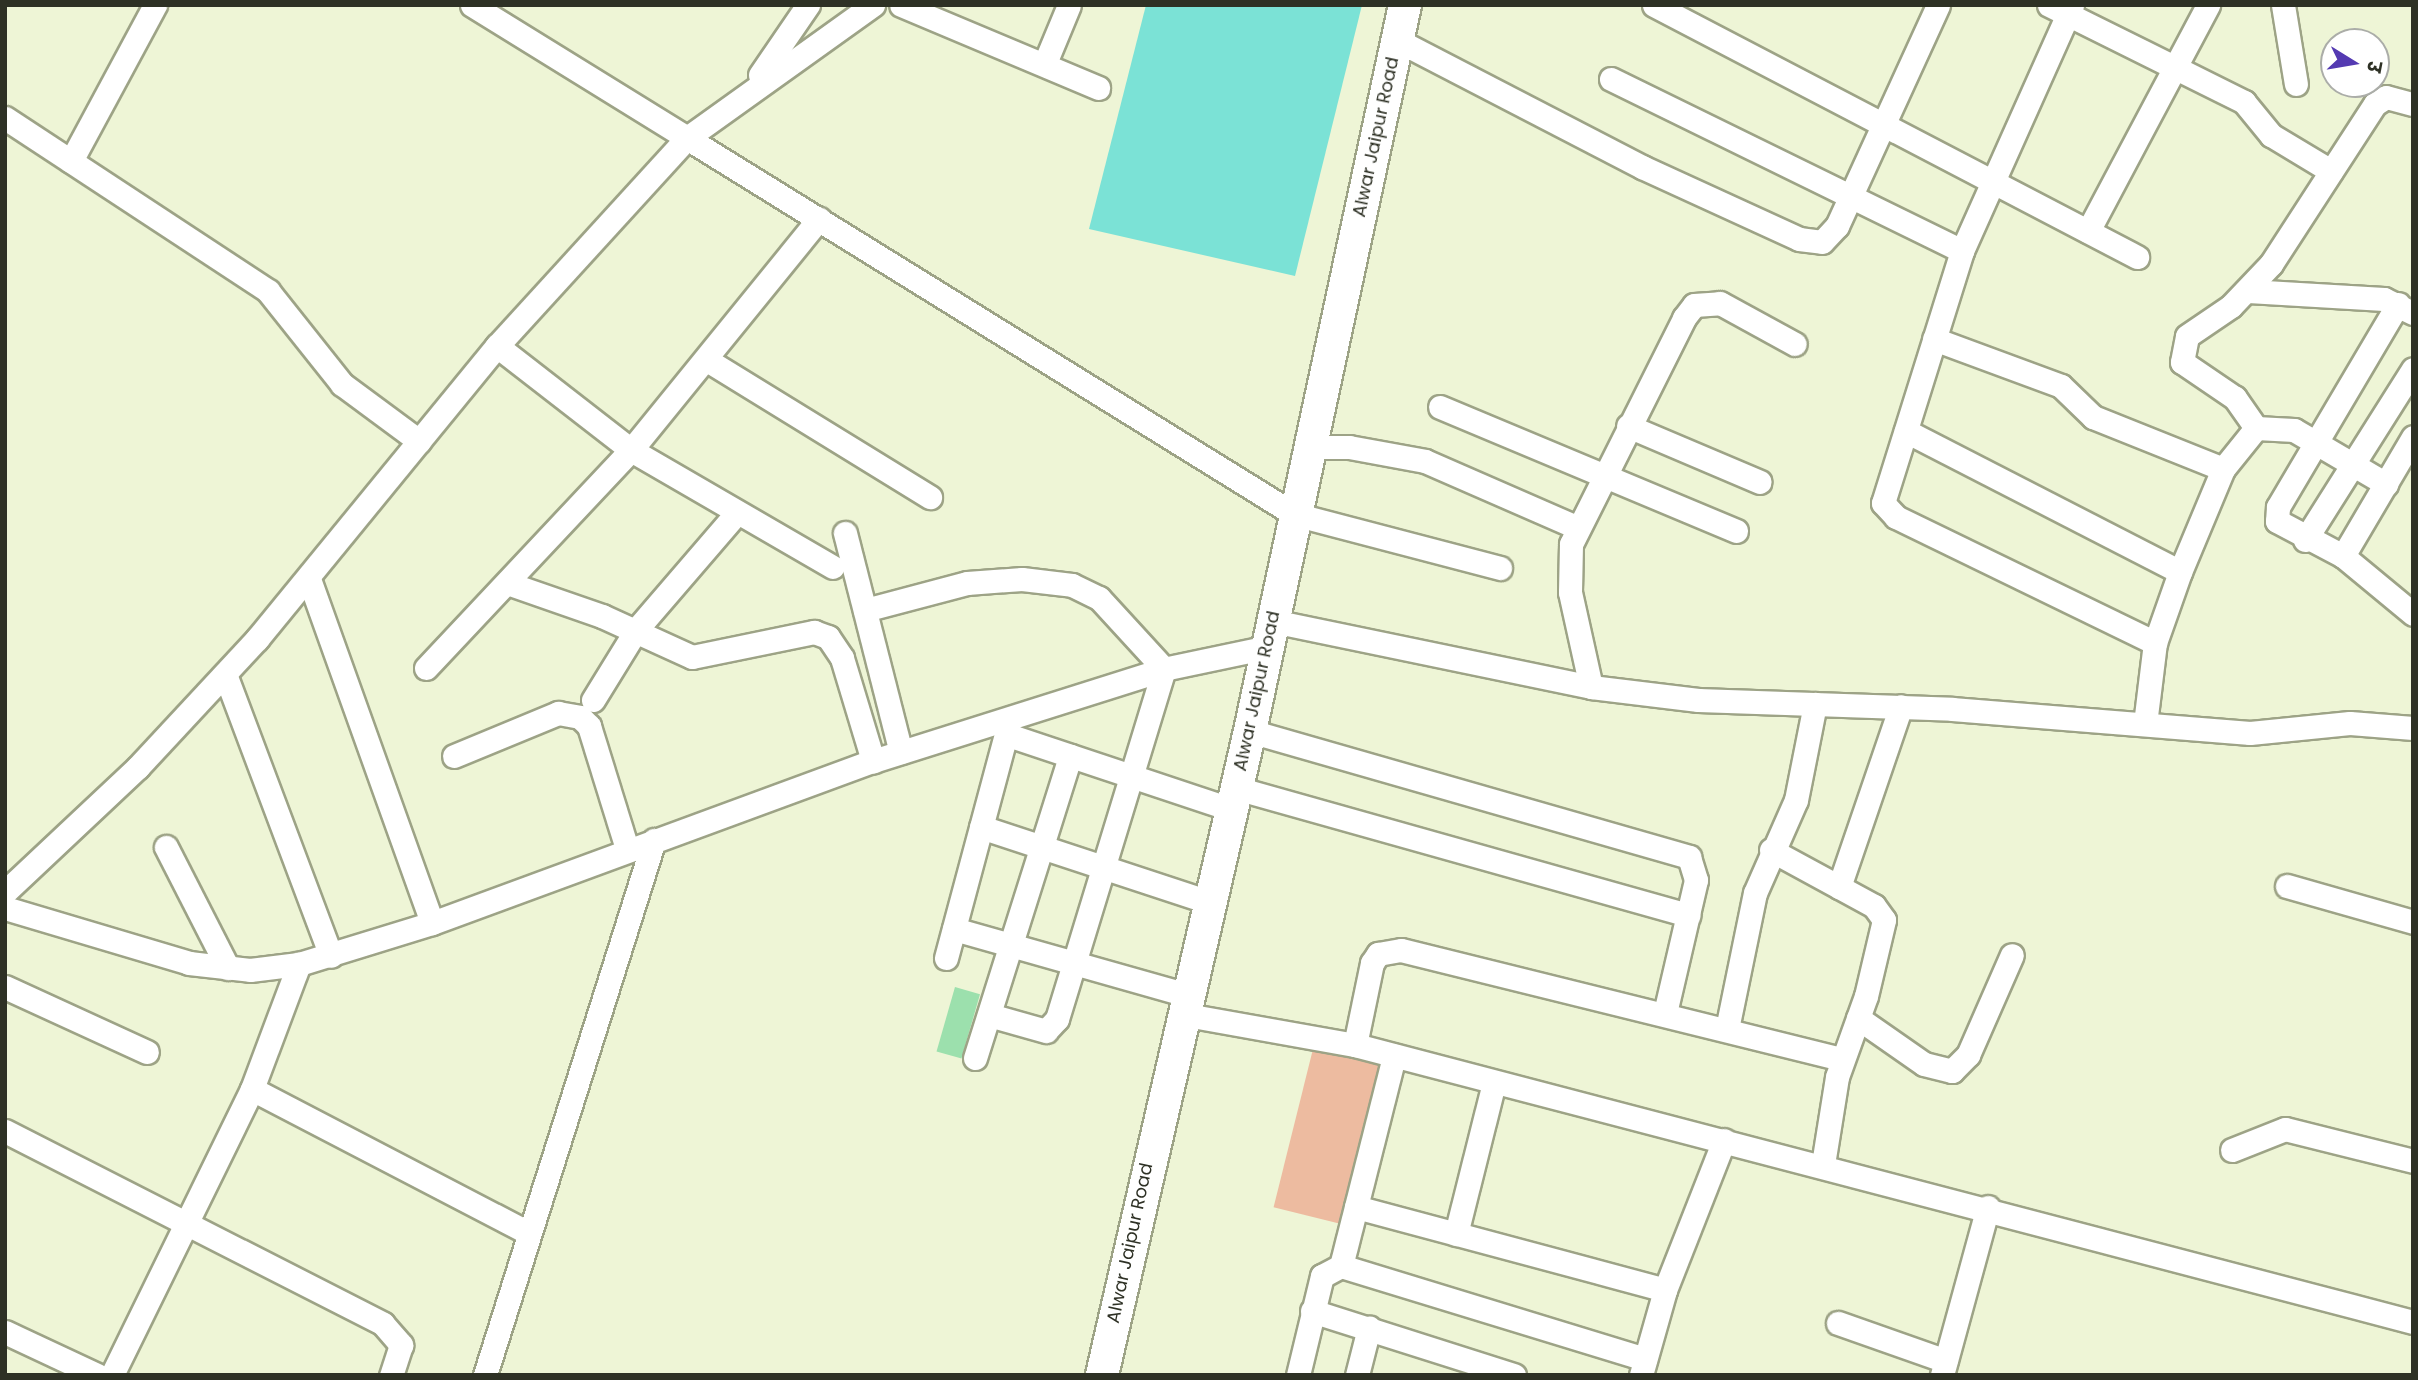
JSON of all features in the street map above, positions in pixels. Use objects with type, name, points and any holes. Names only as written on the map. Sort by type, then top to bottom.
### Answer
[{"type":"main road","name":"Alwar Jaipur Road","points":[[1102,1375],[1184,1004],[1250,731],[1308,447],[1405,5]]},
{"type":"street","points":[[71,161],[155,5]]},
{"type":"street","points":[[472,5],[1294,514],[1500,568]]},
{"type":"street","points":[[752,86],[808,5]]},
{"type":"street","points":[[5,892],[138,767],[225,674],[309,579],[497,346],[687,138],[752,86],[873,5]]},
{"type":"street","points":[[901,5],[1045,63],[1098,88]]},
{"type":"street","points":[[1045,63],[1069,5]]},
{"type":"street","points":[[1654,5],[1682,12],[2137,257]]},
{"type":"street","points":[[1398,40],[1642,167],[1799,239],[1831,236],[1848,193],[1938,5]]},
{"type":"street","points":[[2088,231],[2180,67],[2208,5]]},
{"type":"street","points":[[2283,5],[2296,84]]},
{"type":"street","points":[[2155,643],[1886,509],[1884,493],[1962,251],[2063,8],[2244,102],[2271,135],[2331,171]]},
{"type":"street","points":[[1611,79],[1962,251]]},
{"type":"street","points":[[2256,429],[2235,398],[2196,373],[2180,353],[2199,325],[2248,291],[2375,104],[2386,97],[2413,104]]},
{"type":"street","points":[[5,118],[276,297],[318,361],[369,408],[419,441]]},
{"type":"street","points":[[426,668],[631,450],[708,360],[819,219]]},
{"type":"street","points":[[2248,291],[2406,309],[2278,507],[2277,520],[2305,540],[2343,556],[2412,610]]},
{"type":"street","points":[[1591,687],[1568,579],[1576,527],[1694,305],[1720,303],[1795,344]]},
{"type":"street","points":[[1934,339],[2061,386],[2093,417],[2223,469]]},
{"type":"street","points":[[497,346],[631,450],[735,515],[833,567]]},
{"type":"street","points":[[708,360],[930,497]]},
{"type":"street","points":[[2305,540],[2413,369]]},
{"type":"street","points":[[1440,407],[1736,531]]},
{"type":"street","points":[[1628,426],[1760,482]]},
{"type":"street","points":[[2256,429],[2294,430],[2351,466],[2386,484]]},
{"type":"street","points":[[2145,724],[2155,643],[2180,572],[2223,469],[2256,429]]},
{"type":"street","points":[[1906,431],[2180,572]]},
{"type":"street","points":[[2343,556],[2413,437]]},
{"type":"street","points":[[1308,447],[1349,447],[1425,461],[1576,527]]},
{"type":"street","points":[[593,700],[636,630],[735,515]]},
{"type":"street","points":[[845,533],[901,752]]},
{"type":"street","points":[[309,579],[432,923]]},
{"type":"street","points":[[865,610],[967,583],[1022,579],[1072,585],[1099,598],[1164,668]]},
{"type":"street","points":[[507,583],[636,630],[692,657],[814,632],[828,637],[842,658],[873,761]]},
{"type":"street","points":[[5,908],[113,944],[229,968],[299,964],[432,923],[627,849],[873,761],[1009,727],[1164,668],[1270,634],[1591,687],[1815,704],[1901,706],[2250,733],[2350,723],[2413,728]]},
{"type":"street","points":[[989,1015],[1046,1031],[1057,1019],[1106,867],[1164,668]]},
{"type":"street","points":[[225,674],[331,956]]},
{"type":"street","points":[[1727,1029],[1755,893],[1771,850],[1796,800],[1815,704]]},
{"type":"street","points":[[1839,887],[1901,706]]},
{"type":"street","points":[[454,756],[558,713],[580,717],[589,726],[627,849]]},
{"type":"street","points":[[1009,727],[1070,756],[1132,776],[1233,799],[1688,915]]},
{"type":"street","points":[[946,958],[1009,727]]},
{"type":"street","points":[[1250,731],[1689,857],[1697,872],[1665,1013]]},
{"type":"street","points":[[975,1058],[1070,756]]},
{"type":"street","points":[[981,827],[1209,902]]},
{"type":"street","points":[[485,1375],[527,1232],[654,840]]},
{"type":"street","points":[[166,847],[229,968]]},
{"type":"street","points":[[1771,850],[1874,906],[1884,920],[1858,1018],[1842,1059],[1823,1164]]},
{"type":"street","points":[[2287,886],[2410,914]]},
{"type":"street","points":[[954,929],[1184,1004],[1823,1164],[2413,1322]]},
{"type":"street","points":[[1355,1045],[1372,963],[1385,951],[1665,1013],[1842,1059]]},
{"type":"street","points":[[1858,1018],[1924,1064],[1952,1071],[1968,1055],[2012,955]]},
{"type":"street","points":[[112,1375],[252,1088],[299,964]]},
{"type":"street","points":[[5,987],[147,1052]]},
{"type":"street","points":[[1341,1266],[1394,1056]]},
{"type":"street","points":[[1457,1234],[1494,1083]]},
{"type":"street","points":[[252,1088],[527,1232]]},
{"type":"street","points":[[2232,1150],[2285,1129],[2411,1154]]},
{"type":"street","points":[[5,1131],[186,1221],[397,1333],[401,1345],[391,1375]]},
{"type":"street","points":[[1298,1375],[1322,1276],[1341,1266],[1643,1367],[1665,1290],[1724,1140]]},
{"type":"street","points":[[1356,1207],[1665,1290]]},
{"type":"street","points":[[1838,1323],[1944,1368],[1988,1207]]},
{"type":"street","points":[[1312,1311],[1368,1328],[1460,1366],[1514,1375]]},
{"type":"street","points":[[1357,1375],[1368,1328]]},
{"type":"street","points":[[5,1332],[97,1375]]},
{"type":"shaded area","points":[[1313,1049],[1391,1068],[1351,1227],[1274,1207]]},
{"type":"water","points":[[1146,5],[1362,5],[1295,276],[1089,229]]},
{"type":"building","points":[[955,987],[980,994],[962,1059],[937,1051]]}]
